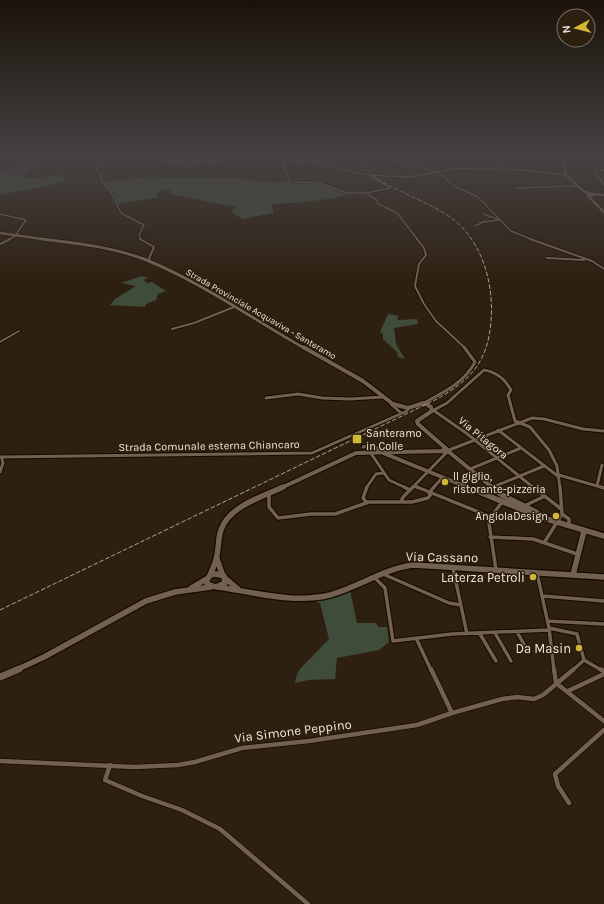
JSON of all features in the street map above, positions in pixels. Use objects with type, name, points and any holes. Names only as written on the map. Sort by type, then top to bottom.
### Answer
[{"type":"main road","points":[[589,197],[604,212]]},
{"type":"main road","points":[[592,197],[595,203]]},
{"type":"main road","name":"Strada Provinciale Acquaviva - Santeramo","points":[[0,233],[105,247],[148,260],[192,282],[351,374],[390,402],[408,408]]},
{"type":"main road","points":[[408,408],[424,403],[433,410],[420,418],[418,424],[447,451],[502,495],[536,512],[540,517]]},
{"type":"main road","points":[[211,587],[207,584],[217,559],[219,531],[224,521],[238,509],[352,454],[370,452],[447,451]]},
{"type":"main road","points":[[381,452],[540,517],[604,536]]},
{"type":"main road","points":[[573,575],[577,554],[584,531]]},
{"type":"main road","points":[[0,677],[44,657],[141,603],[161,596],[190,589],[218,587],[223,585],[224,577],[217,559]]},
{"type":"main road","name":"Via Cassano","points":[[218,587],[288,596],[309,597],[334,593],[374,577],[409,566],[604,577]]},
{"type":"main road","points":[[190,589],[209,576],[219,574],[238,589]]},
{"type":"street","points":[[113,197],[120,212],[144,225],[139,235],[140,239],[154,247],[150,259],[148,260]]},
{"type":"street","points":[[373,197],[378,203],[397,213],[424,248],[426,255],[419,264],[415,286],[419,291],[422,302],[428,307],[437,321],[458,340],[475,362],[473,367],[460,380],[446,391],[424,403]]},
{"type":"street","points":[[478,197],[498,219],[514,232],[532,238],[567,254],[590,260],[604,269]]},
{"type":"street","points":[[0,214],[26,219],[16,235],[0,244]]},
{"type":"street","points":[[483,214],[498,219]]},
{"type":"street","points":[[475,226],[483,222],[498,219]]},
{"type":"street","points":[[547,258],[590,260]]},
{"type":"street","points":[[172,329],[194,323],[234,307]]},
{"type":"street","points":[[0,342],[19,331]]},
{"type":"street","points":[[433,410],[447,403],[483,371],[486,370],[501,376],[510,389],[508,398],[514,419],[517,422],[530,427],[552,454],[559,476],[562,514],[570,520],[568,526]]},
{"type":"street","points":[[266,398],[298,394],[322,398],[350,399],[383,397]]},
{"type":"street","points":[[390,402],[401,413]]},
{"type":"street","name":"Strada Comunale esterna Chiancaro","points":[[1,458],[312,453],[407,411],[408,408]]},
{"type":"street","name":"Via Pitagora","points":[[433,410],[475,441],[543,497],[561,509]]},
{"type":"street","points":[[401,502],[403,497],[447,451],[475,441],[517,422],[539,417],[576,427],[604,431]]},
{"type":"street","points":[[498,430],[559,476],[604,488]]},
{"type":"street","points":[[363,447],[372,444],[375,445],[381,452]]},
{"type":"street","points":[[470,469],[521,448]]},
{"type":"street","points":[[370,452],[388,480],[410,490]]},
{"type":"street","points":[[0,472],[3,463],[1,458]]},
{"type":"street","points":[[597,486],[602,465]]},
{"type":"street","points":[[493,487],[544,466]]},
{"type":"street","points":[[368,502],[363,498],[365,490],[376,474],[384,473]]},
{"type":"street","points":[[269,494],[269,507],[278,518],[311,514],[335,514],[368,502],[401,502],[428,498],[430,493],[442,478]]},
{"type":"street","points":[[414,486],[491,517]]},
{"type":"street","points":[[524,506],[543,497]]},
{"type":"street","points":[[496,570],[489,523],[491,517],[502,502]]},
{"type":"street","points":[[544,543],[562,514]]},
{"type":"street","points":[[490,537],[532,539],[577,554]]},
{"type":"street","points":[[453,568],[467,634]]},
{"type":"street","points":[[537,573],[549,629],[556,683],[604,721]]},
{"type":"street","points":[[383,574],[450,603],[461,605]]},
{"type":"street","points":[[374,577],[385,588],[392,641],[452,634],[480,634],[549,629],[577,634],[584,660],[604,671]]},
{"type":"street","points":[[543,596],[604,601]]},
{"type":"street","points":[[547,621],[604,624]]},
{"type":"street","points":[[517,632],[529,653]]},
{"type":"street","points":[[495,633],[512,661]]},
{"type":"street","points":[[480,634],[496,661]]},
{"type":"street","points":[[416,638],[452,713]]},
{"type":"street","name":"Via Simone Peppino","points":[[0,761],[135,767],[178,765],[195,762],[242,748],[309,741],[417,725],[452,713],[506,698],[538,698],[584,660]]},
{"type":"street","points":[[568,692],[604,674]]},
{"type":"street","points":[[569,803],[558,786],[555,774],[604,730]]},
{"type":"street","points":[[110,765],[105,780],[135,794],[182,810],[220,829],[308,904]]},
{"type":"green space","points":[[115,197],[158,197],[118,204]]},
{"type":"green space","points":[[186,197],[334,197],[310,201],[271,204],[274,213],[243,219],[230,211],[237,207]]},
{"type":"green space","points":[[142,276],[148,278],[144,280],[147,283],[152,282],[166,291],[158,294],[156,300],[146,304],[145,307],[110,305],[115,299],[136,286],[121,283]]},
{"type":"green space","points":[[388,314],[399,316],[397,319],[399,320],[417,319],[418,324],[394,328],[396,344],[405,359],[398,357],[397,352],[383,339],[383,334],[380,332]]},
{"type":"green space","points":[[350,590],[357,623],[376,623],[378,627],[387,627],[389,642],[379,650],[337,658],[335,679],[308,680],[295,683],[300,669],[329,639],[320,603],[317,603],[318,599]]},
{"type":"railway","points":[[0,610],[437,399],[449,392],[468,377],[482,358],[489,335],[491,321],[491,293],[488,279],[479,253],[464,229],[436,208],[414,197]]},
{"type":"place","name":"Santeramo in Colle","points":[[357,439]]},
{"type":"place","name":"Il giglio, ristorante-pizzeria","points":[[445,482]]},
{"type":"place","name":"AngiolaDesign","points":[[556,516]]},
{"type":"place","name":"Laterza Petroli","points":[[533,577]]},
{"type":"place","name":"Da Masin","points":[[579,648]]}]
